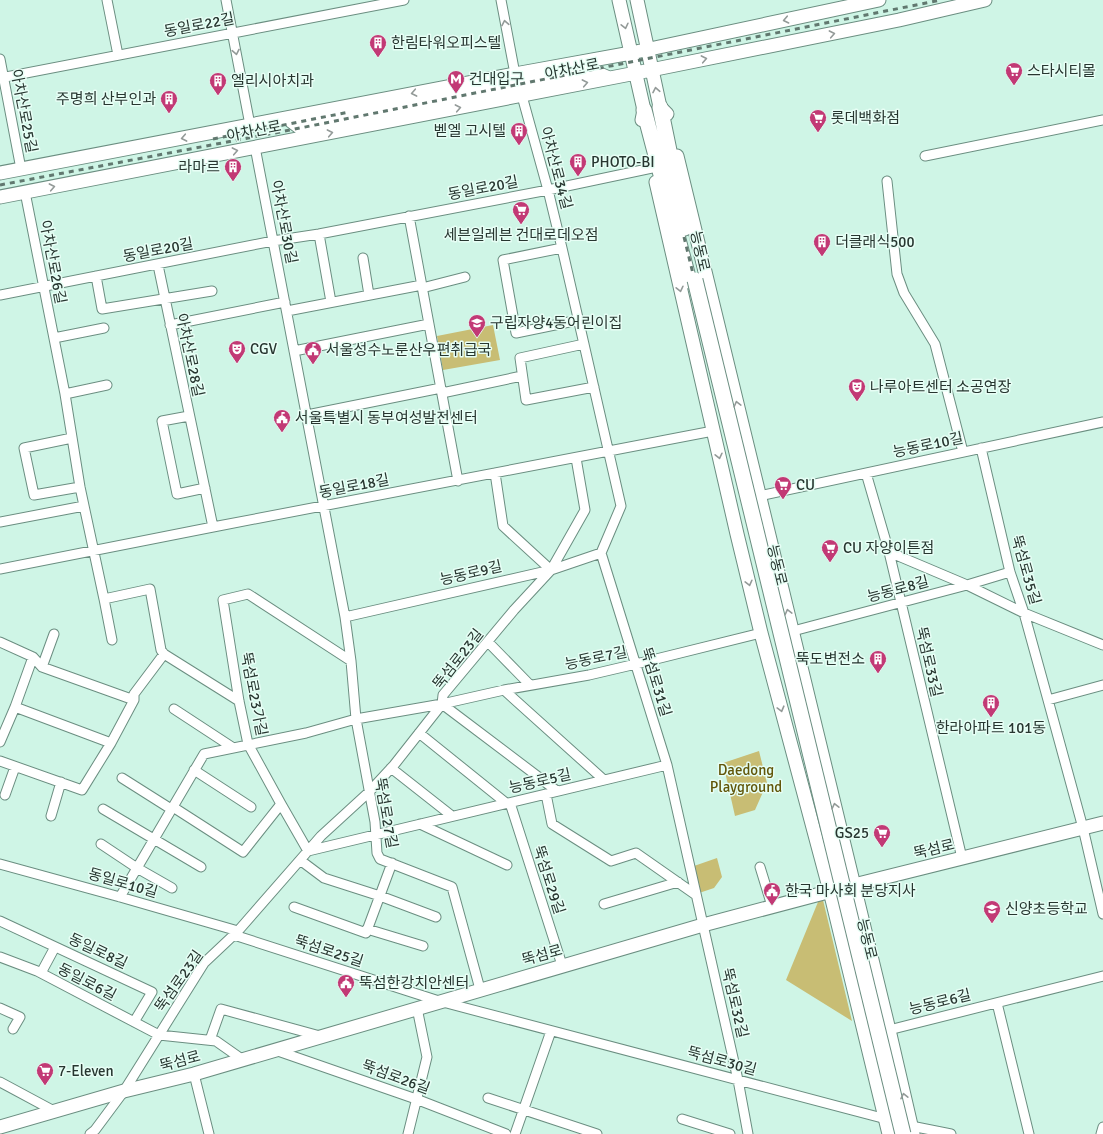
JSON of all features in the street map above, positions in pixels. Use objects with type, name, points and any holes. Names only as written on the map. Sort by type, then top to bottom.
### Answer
[{"type":"highway","points":[[660,107],[692,281],[717,393],[895,1134]]},
{"type":"highway","name":"능동로","points":[[644,110],[692,281]]},
{"type":"highway","points":[[692,281],[909,1131]]},
{"type":"main road","name":"능동로","points":[[619,0],[644,110],[642,123],[652,168],[761,633],[830,891],[890,1134]]},
{"type":"main road","name":"능동로","points":[[637,0],[660,107],[667,114],[889,1030],[909,1131]]},
{"type":"main road","name":"아차산로","points":[[0,173],[515,74],[648,50],[879,0]]},
{"type":"main road","name":"아차산로","points":[[0,197],[652,70],[899,20],[985,0]]},
{"type":"main road","points":[[593,71],[604,58]]},
{"type":"main road","points":[[298,127],[593,71],[609,78]]},
{"type":"main road","points":[[287,118],[298,127]]},
{"type":"main road","points":[[292,140],[298,127]]},
{"type":"main road","name":"뚝섬로","points":[[0,1127],[124,1091],[243,1060],[438,1001],[703,925],[830,891],[1103,823]]},
{"type":"street","points":[[107,0],[118,55]]},
{"type":"street","points":[[226,0],[250,125]]},
{"type":"street","name":"동일로22길","points":[[2,77],[232,33],[369,3],[404,0]]},
{"type":"street","points":[[501,0],[515,74]]},
{"type":"street","name":"아차산로25길","points":[[0,59],[2,77],[21,169]]},
{"type":"street","name":"아차산로34길","points":[[522,96],[548,190],[609,451]]},
{"type":"street","points":[[924,156],[1103,120]]},
{"type":"street","name":"아차산로30길","points":[[255,147],[324,506]]},
{"type":"street","name":"동일로20길","points":[[0,295],[273,240],[319,234],[548,190],[652,168]]},
{"type":"street","points":[[887,181],[899,279],[904,293],[935,344],[963,452]]},
{"type":"street","name":"아차산로26길","points":[[25,192],[65,394],[80,487],[112,640]]},
{"type":"street","points":[[409,216],[458,481]]},
{"type":"street","points":[[319,234],[331,302]]},
{"type":"street","points":[[562,248],[503,260],[516,333],[579,320]]},
{"type":"street","points":[[363,258],[369,295]]},
{"type":"street","name":"아차산로28길","points":[[158,264],[213,527]]},
{"type":"street","name":"아차산로28길","points":[[96,276],[102,308],[165,300],[212,291]]},
{"type":"street","points":[[287,311],[465,278]]},
{"type":"street","points":[[170,325],[285,302]]},
{"type":"street","points":[[294,350],[429,324]]},
{"type":"street","points":[[54,338],[104,328]]},
{"type":"street","points":[[584,344],[520,358],[526,400],[594,387]]},
{"type":"street","points":[[307,415],[522,376]]},
{"type":"street","points":[[65,394],[107,385]]},
{"type":"street","name":"아차산로28길","points":[[189,416],[162,421],[177,494],[204,488]]},
{"type":"street","name":"능동로10길","points":[[759,496],[1103,422]]},
{"type":"street","name":"동일로18길","points":[[0,569],[713,431]]},
{"type":"street","points":[[72,438],[24,448],[34,495],[80,487]]},
{"type":"street","name":"뚝섬로35길","points":[[981,448],[1010,572],[1024,613],[1083,828],[1103,914]]},
{"type":"street","points":[[601,553],[621,506],[609,451]]},
{"type":"street","name":"뚝섬로23길","points":[[124,1091],[204,963],[236,933],[321,836],[391,768],[442,704],[443,696],[514,610],[551,570],[585,510],[576,458]]},
{"type":"street","points":[[495,473],[502,526],[551,570]]},
{"type":"street","name":"뚝섬로33길","points":[[866,473],[889,552],[962,858]]},
{"type":"street","points":[[0,522],[84,506]]},
{"type":"street","name":"뚝섬로27길","points":[[324,506],[345,617],[351,661],[356,720],[368,792],[375,822],[377,853],[380,859],[452,887],[480,989]]},
{"type":"street","points":[[889,552],[967,585],[1024,613],[1103,645]]},
{"type":"street","name":"능동로9길","points":[[345,617],[551,570],[601,553]]},
{"type":"street","name":"뚝섬로31길","points":[[601,553],[667,765],[703,925]]},
{"type":"street","name":"능동로8길","points":[[793,631],[967,585],[1010,572]]},
{"type":"street","points":[[104,599],[150,589],[161,650],[164,654],[239,701]]},
{"type":"street","name":"뚝섬로23가길","points":[[308,851],[248,744],[239,701],[223,600],[248,594],[351,661]]},
{"type":"street","name":"능동로7길","points":[[120,897],[204,754],[232,747],[306,733],[356,720],[442,704],[504,690],[589,675],[761,633]]},
{"type":"street","points":[[42,667],[54,634]]},
{"type":"street","points":[[0,642],[34,658],[42,667],[134,700]]},
{"type":"street","points":[[488,642],[530,685]]},
{"type":"street","points":[[0,761],[82,790],[111,743],[134,700],[134,694],[164,654]]},
{"type":"street","points":[[0,742],[34,658]]},
{"type":"street","points":[[1048,700],[1103,685]]},
{"type":"street","points":[[504,690],[604,780]]},
{"type":"street","points":[[442,704],[557,791]]},
{"type":"street","points":[[15,707],[111,743]]},
{"type":"street","points":[[174,709],[232,747]]},
{"type":"street","points":[[419,733],[508,803]]},
{"type":"street","name":"능동로5길","points":[[308,851],[667,765]]},
{"type":"street","points":[[5,795],[15,766]]},
{"type":"street","points":[[391,768],[452,816]]},
{"type":"street","points":[[194,770],[251,806]]},
{"type":"street","points":[[122,778],[243,852],[281,804]]},
{"type":"street","points":[[51,816],[61,782]]},
{"type":"street","points":[[546,794],[552,824],[612,861],[636,853],[696,895]]},
{"type":"street","name":"뚝섬로29길","points":[[508,803],[562,965]]},
{"type":"street","points":[[103,809],[201,867]]},
{"type":"street","points":[[420,824],[507,865]]},
{"type":"street","points":[[101,844],[137,868],[172,888]]},
{"type":"street","points":[[300,860],[324,878],[380,896],[436,917]]},
{"type":"street","points":[[294,906],[366,933],[392,863]]},
{"type":"street","name":"동일로10길","points":[[0,864],[120,897],[236,933]]},
{"type":"street","points":[[760,867],[772,906]]},
{"type":"street","points":[[604,904],[678,882]]},
{"type":"street","name":"동일로8길","points":[[0,921],[152,992],[134,1022]]},
{"type":"street","name":"뚝섬로32길","points":[[703,925],[738,1080],[748,1134]]},
{"type":"street","points":[[367,929],[423,946]]},
{"type":"street","name":"뚝섬로25길","points":[[236,933],[438,1001]]},
{"type":"street","points":[[41,973],[55,947]]},
{"type":"street","name":"동일로6길","points":[[0,957],[41,973],[159,1035]]},
{"type":"street","name":"능동로6길","points":[[889,1030],[1103,976]]},
{"type":"street","name":"뚝섬로30길","points":[[438,1001],[886,1119]]},
{"type":"street","points":[[997,1003],[1029,1134]]},
{"type":"street","points":[[0,1008],[20,1017],[13,1029]]},
{"type":"street","points":[[408,1134],[427,1057],[417,1008]]},
{"type":"street","name":"뚝섬로","points":[[210,1040],[221,1009],[321,1036]]},
{"type":"street","points":[[515,1134],[551,1031]]},
{"type":"street","name":"뚝섬로","points":[[159,1035],[216,1041],[243,1060]]},
{"type":"street","name":"뚝섬로26길","points":[[275,1050],[416,1099],[506,1134]]},
{"type":"street","points":[[194,1074],[209,1134]]},
{"type":"street","points":[[0,1082],[54,1112]]},
{"type":"street","points":[[90,1134],[95,1130],[124,1091]]},
{"type":"street","points":[[488,1098],[523,1111],[597,1134]]},
{"type":"street","points":[[682,1119],[730,1134]]},
{"type":"street","points":[[1101,1134],[1103,1127]]},
{"type":"street","points":[[909,1131],[951,1134]]},
{"type":"green space","points":[[493,325],[500,360],[443,370],[437,336]]},
{"type":"green space","name":"Daedong Playground","points":[[759,751],[767,783],[755,810],[735,816],[723,763]]},
{"type":"green space","points":[[717,858],[722,877],[714,888],[699,893],[694,866]]},
{"type":"green space","points":[[823,900],[852,1021],[786,980],[818,902]]},
{"type":"railway","points":[[0,185],[280,132],[941,0]]},
{"type":"railway","points":[[213,139],[349,112]]},
{"type":"railway","points":[[684,237],[904,1134]]},
{"type":"place","name":"한림타워오피스텔","points":[[378,58]]},
{"type":"place","name":"스타시티몰","points":[[1014,86]]},
{"type":"place","name":"건대입구","points":[[456,94]]},
{"type":"place","name":"엘리시아치과","points":[[218,96]]},
{"type":"place","name":"주명희 산부인과","points":[[169,114]]},
{"type":"place","name":"롯데백화점","points":[[818,133]]},
{"type":"place","name":"벧엘 고시텔","points":[[519,146]]},
{"type":"place","name":"PHOTO-BI","points":[[578,177]]},
{"type":"place","name":"라마르","points":[[233,182]]},
{"type":"place","name":"세븐일레븐 건대로데오점","points":[[521,225]]},
{"type":"place","name":"더클래식500","points":[[822,257]]},
{"type":"place","name":"구립자양4동어린이집","points":[[477,338]]},
{"type":"place","name":"CGV","points":[[237,364]]},
{"type":"place","name":"서울성수노룬산우편취급국","points":[[313,365]]},
{"type":"place","name":"나루아트센터 소공연장","points":[[857,402]]},
{"type":"place","name":"서울특별시 동부여성발전센터","points":[[282,433]]},
{"type":"place","name":"CU","points":[[783,500]]},
{"type":"place","name":"CU 자양이튼점","points":[[830,563]]},
{"type":"place","name":"뚝도변전소","points":[[878,674]]},
{"type":"place","name":"한라아파트 101동","points":[[991,718]]},
{"type":"place","name":"GS25","points":[[882,848]]},
{"type":"place","name":"한국 마사회 분당지사","points":[[772,906]]},
{"type":"place","name":"신양초등학교","points":[[992,924]]},
{"type":"place","name":"뚝섬한강치안센터","points":[[346,998]]},
{"type":"place","name":"7-Eleven","points":[[45,1086]]}]
